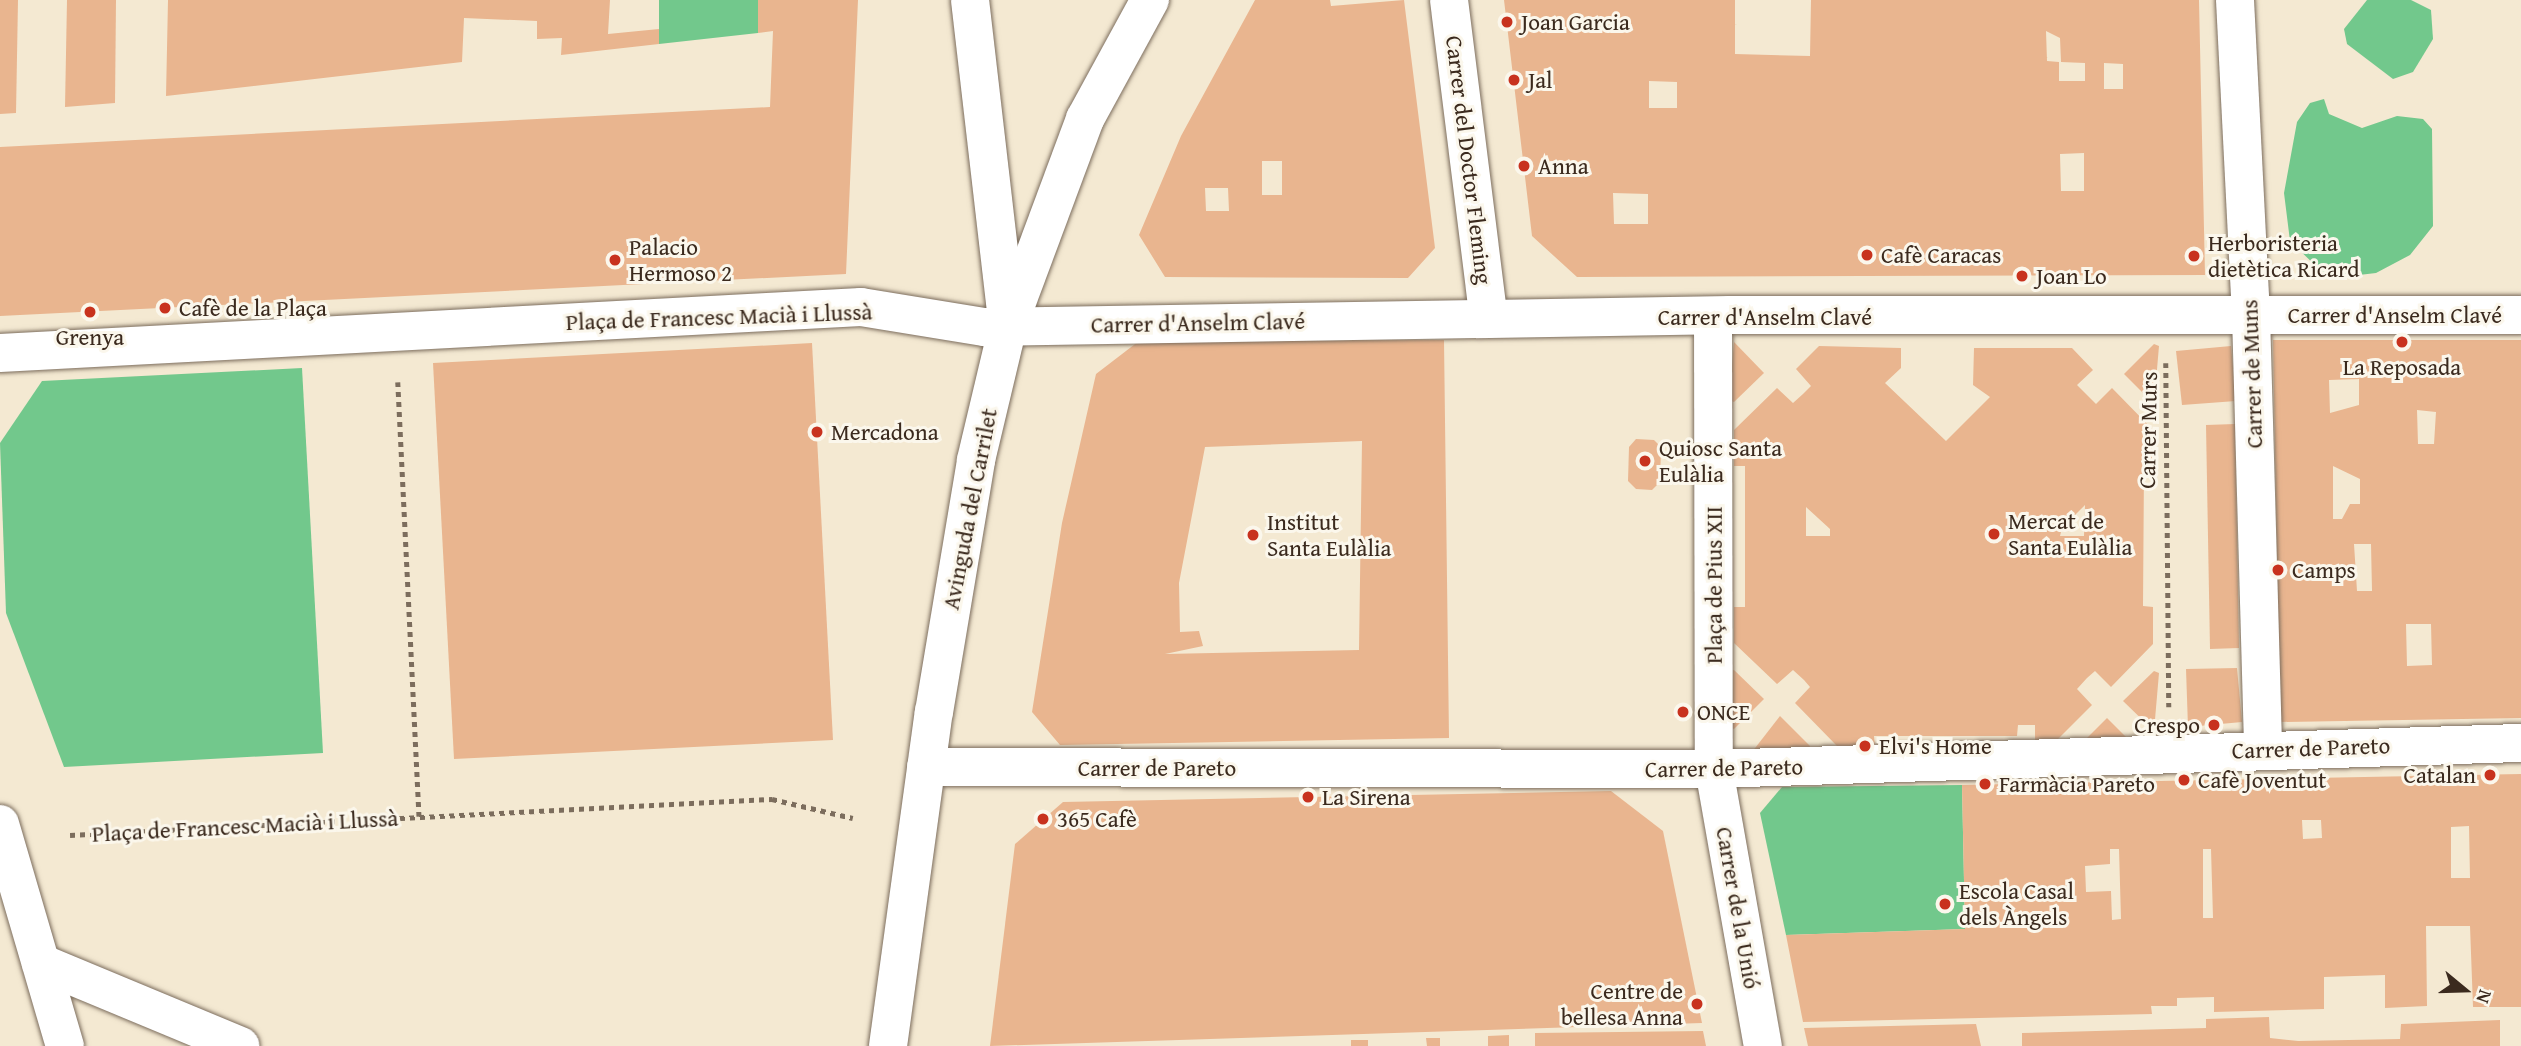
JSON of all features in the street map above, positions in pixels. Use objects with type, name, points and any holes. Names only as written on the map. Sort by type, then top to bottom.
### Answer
[{"type":"street","points":[[971,0],[1008,326]]},
{"type":"street","name":"Avinguda del Carrilet","points":[[888,1046],[926,767],[976,460],[1008,326],[1085,119],[1150,0]]},
{"type":"street","name":"Carrer del Doctor Fleming","points":[[1449,0],[1489,319]]},
{"type":"street","name":"Carrer de Muns","points":[[2235,0],[2251,315],[2263,749]]},
{"type":"street","name":"Plaça de Francesc Macià i Llussà","points":[[0,353],[861,307],[1008,326]]},
{"type":"street","name":"Carrer d'Anselm Clavé","points":[[1008,326],[1713,316],[2521,315]]},
{"type":"street","name":"Plaça de Pius XII","points":[[1713,316],[1714,769]]},
{"type":"street","name":"Carrer de Pareto","points":[[926,767],[1714,769],[2263,749],[2521,743]]},
{"type":"street","name":"Carrer de la Unió","points":[[1714,769],[1763,1046]]},
{"type":"street","points":[[0,824],[4,861],[41,963],[65,1046]]},
{"type":"street","points":[[41,963],[240,1046]]},
{"type":"path","name":"Carrer Murs","points":[[2168,316],[2171,754]]},
{"type":"path","name":"Plaça de Francesc Macià i Llussà","points":[[395,332],[419,816]]},
{"type":"path","name":"Plaça de Francesc Macià i Llussà","points":[[70,835],[772,799],[853,818]]},
{"type":"green space","points":[[659,0],[758,0],[758,33],[659,44]]},
{"type":"green space","points":[[2367,0],[2411,0],[2431,10],[2433,39],[2413,72],[2393,79],[2347,44],[2344,29]]},
{"type":"green space","points":[[2324,99],[2329,114],[2362,128],[2397,116],[2423,119],[2432,129],[2433,226],[2410,255],[2376,273],[2342,277],[2321,271],[2290,241],[2284,193],[2297,122],[2310,103]]},
{"type":"green space","points":[[302,368],[323,753],[64,767],[6,613],[0,443],[42,381]]},
{"type":"green space","points":[[1962,785],[1965,929],[1786,935],[1760,813],[1782,787]]},
{"type":"building","points":[[0,0],[18,0],[16,113],[0,114]]},
{"type":"building","points":[[67,0],[116,0],[115,103],[65,107]]},
{"type":"building","points":[[168,0],[610,0],[608,34],[659,29],[659,44],[561,55],[562,38],[537,39],[537,21],[464,18],[462,62],[166,96]]},
{"type":"building","points":[[758,0],[858,0],[846,274],[0,316],[0,147],[770,107],[773,31],[758,33]]},
{"type":"building","points":[[1255,0],[1330,0],[1331,6],[1404,0],[1435,248],[1408,278],[1165,277],[1139,235],[1181,136]],"holes":[[[1262,161],[1282,161],[1282,195],[1262,195]],[[1205,188],[1228,188],[1229,211],[1206,211]]]},
{"type":"building","points":[[1504,0],[1735,0],[1735,54],[1810,56],[1811,0],[2199,0],[2205,275],[1577,277],[1532,236]],"holes":[[[2046,31],[2060,38],[2061,62],[2085,63],[2085,81],[2059,81],[2059,62],[2047,61]],[[2104,63],[2123,64],[2123,89],[2104,89]],[[1649,81],[1677,82],[1677,108],[1649,108]],[[2084,153],[2084,191],[2061,191],[2060,154]],[[1613,193],[1648,194],[1648,224],[1614,224]]]},
{"type":"building","name":"Institut Santa Eulàlia","points":[[1444,340],[1449,738],[1060,745],[1032,712],[1062,523],[1096,374],[1139,341]],"holes":[[[1362,441],[1359,650],[1165,654],[1203,646],[1199,631],[1180,632],[1179,583],[1205,447]]]},
{"type":"building","points":[[2273,340],[2521,340],[2521,718],[2280,722]],"holes":[[[2359,379],[2359,405],[2330,413],[2329,380]],[[2417,410],[2436,412],[2434,444],[2418,444]],[[2333,466],[2360,479],[2360,504],[2350,504],[2342,519],[2333,519]],[[2354,544],[2371,544],[2372,591],[2357,591]],[[2406,624],[2431,624],[2432,665],[2407,666]]]},
{"type":"building","points":[[1734,342],[1764,373],[1734,402],[1729,400]]},
{"type":"building","points":[[812,343],[833,740],[454,759],[433,363]]},
{"type":"building","points":[[2154,344],[2159,346],[2154,404],[2124,374]]},
{"type":"building","name":"Mercat de Santa Eulàlia","points":[[1819,346],[1901,348],[1901,368],[1885,383],[1946,441],[1990,397],[1973,385],[1974,348],[2072,348],[2093,370],[2077,385],[2096,404],[2112,388],[2154,431],[2153,467],[2144,467],[2143,606],[2153,607],[2153,644],[2111,687],[2095,671],[2087,678],[2077,689],[2092,705],[2049,748],[2035,747],[2035,725],[2018,725],[2017,736],[1874,736],[1875,746],[1837,746],[1795,703],[1810,687],[1804,680],[1793,670],[1777,684],[1734,643],[1734,607],[1745,607],[1745,466],[1734,466],[1734,430],[1777,388],[1793,403],[1803,394],[1811,386],[1796,369]],"holes":[[[2085,505],[2084,536],[2060,536],[2062,528]],[[1806,507],[1830,529],[1830,536],[1806,536]]]},
{"type":"building","points":[[2231,346],[2236,401],[2182,405],[2176,351]]},
{"type":"building","points":[[2235,424],[2239,648],[2210,649],[2206,425]]},
{"type":"building","name":"Quiosc Santa Eulàlia","points":[[1636,439],[1654,440],[1661,447],[1660,482],[1652,490],[1636,489],[1628,481],[1629,447]]},
{"type":"building","points":[[2237,668],[2242,722],[2188,727],[2186,669]]},
{"type":"building","points":[[1734,670],[1764,699],[1734,729],[1728,727],[1728,671]]},
{"type":"building","points":[[2154,671],[2159,673],[2154,731],[2123,701]]},
{"type":"building","name":"ONCE","points":[[1676,706],[1690,706],[1690,719],[1676,719]]},
{"type":"building","points":[[1780,716],[1810,746],[1808,751],[1752,752]]},
{"type":"building","points":[[2107,718],[2134,745],[2081,744]]},
{"type":"building","points":[[2521,774],[2521,1007],[2473,1007],[2470,926],[2426,926],[2427,1006],[2385,1008],[2385,975],[2324,977],[2324,1009],[2214,1012],[2214,997],[2177,998],[2177,1006],[2151,1006],[2152,1014],[1803,1022],[1786,935],[1965,929],[1962,785]],"holes":[[[2302,820],[2321,820],[2322,838],[2303,839]],[[2469,826],[2470,878],[2451,878],[2451,827]],[[2110,849],[2119,849],[2121,919],[2112,920],[2111,891],[2086,892],[2085,866],[2110,864]],[[2203,849],[2211,849],[2213,918],[2203,918]]]},
{"type":"building","points":[[1611,791],[1663,831],[1702,1023],[990,1046],[1015,844],[1063,802]]},
{"type":"building","points":[[2269,1017],[2270,1038],[2298,1041],[2400,1039],[2401,1024],[2500,1020],[2500,1046],[2022,1046],[2022,1033],[2206,1028],[2206,1019]]},
{"type":"building","points":[[1976,1024],[1981,1046],[1808,1046],[1804,1028]]},
{"type":"building","points":[[1703,1031],[1706,1046],[1535,1046],[1535,1033]]},
{"type":"building","points":[[1509,1035],[1509,1046],[1488,1046],[1488,1036]]},
{"type":"building","points":[[1426,1038],[1440,1038],[1440,1046],[1427,1046]]},
{"type":"building","points":[[1351,1040],[1368,1040],[1368,1046],[1351,1046]]},
{"type":"place","name":"Joan Garcia","points":[[1507,22]]},
{"type":"place","name":"Jal","points":[[1514,80]]},
{"type":"place","name":"Anna","points":[[1524,166]]},
{"type":"place","name":"Cafè Caracas","points":[[1867,255]]},
{"type":"place","name":"Herboristeria dietètica Ricard","points":[[2194,256]]},
{"type":"place","name":"Palacio Hermoso 2","points":[[615,260]]},
{"type":"place","name":"Joan Lo","points":[[2022,276]]},
{"type":"place","name":"Cafè de la Plaça","points":[[165,308]]},
{"type":"place","name":"Grenya","points":[[90,312]]},
{"type":"place","name":"La Reposada","points":[[2402,342]]},
{"type":"place","name":"Mercadona","points":[[817,432]]},
{"type":"place","name":"Quiosc Santa Eulàlia","points":[[1645,461]]},
{"type":"place","name":"Mercat de Santa Eulàlia","points":[[1994,534]]},
{"type":"place","name":"Institut Santa Eulàlia","points":[[1253,535]]},
{"type":"place","name":"Camps","points":[[2278,570]]},
{"type":"place","name":"ONCE","points":[[1683,712]]},
{"type":"place","name":"Crespo","points":[[2214,725]]},
{"type":"place","name":"Elvi's Home","points":[[1865,746]]},
{"type":"place","name":"Catalan","points":[[2490,775]]},
{"type":"place","name":"Cafè Joventut","points":[[2184,780]]},
{"type":"place","name":"Farmàcia Pareto","points":[[1985,784]]},
{"type":"place","name":"La Sirena","points":[[1308,797]]},
{"type":"place","name":"365 Cafè","points":[[1043,819]]},
{"type":"place","name":"Escola Casal dels Àngels","points":[[1945,904]]},
{"type":"place","name":"Centre de bellesa Anna","points":[[1697,1004]]}]
